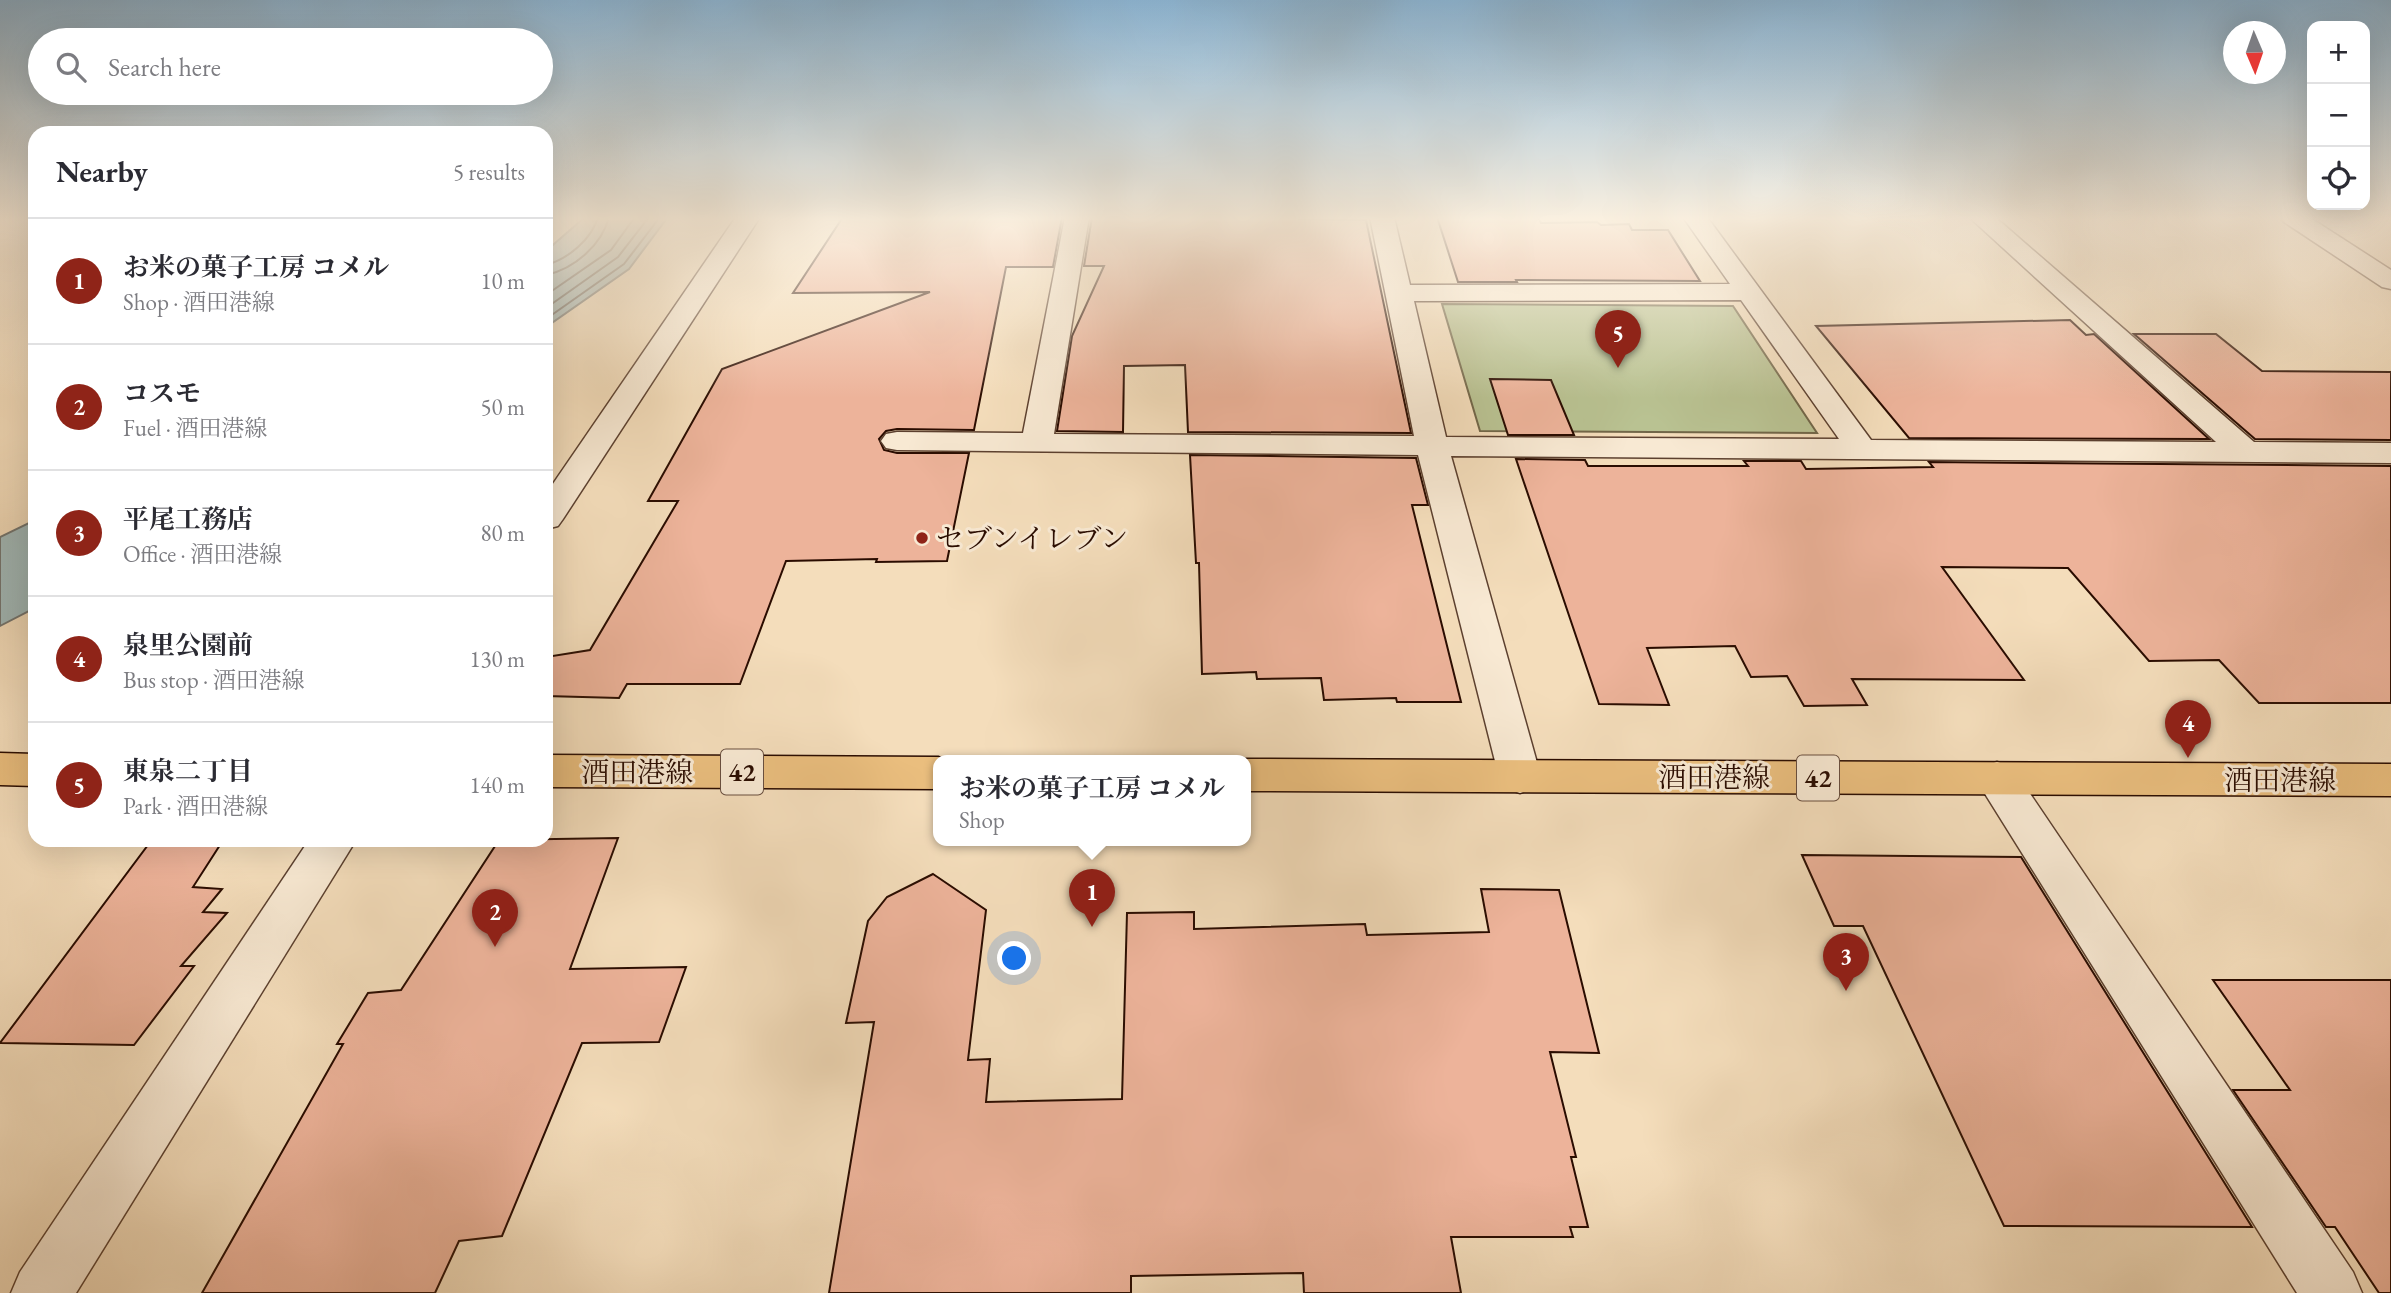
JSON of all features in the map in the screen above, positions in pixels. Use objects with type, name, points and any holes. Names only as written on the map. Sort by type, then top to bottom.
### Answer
[{"type":"main road","points":[[0,769],[28,770]]},
{"type":"main road","name":"酒田港線","points":[[553,771],[933,774]]},
{"type":"main road","name":"酒田港線","points":[[1251,775],[2391,780]]},
{"type":"street","points":[[553,509],[708,277]]},
{"type":"street","points":[[1037,443],[1066,277]]},
{"type":"street","points":[[1395,277],[1432,446],[1520,777]]},
{"type":"street","points":[[1738,277],[1863,449]]},
{"type":"street","points":[[2049,277],[2246,452]]},
{"type":"street","points":[[1399,293],[1749,292]]},
{"type":"street","points":[[897,441],[2391,453]]},
{"type":"street","points":[[1997,778],[2332,1293]]},
{"type":"street","points":[[41,1293],[328,847]]},
{"type":"green space","points":[[1442,304],[1733,306],[1817,433],[1480,431]]},
{"type":"water","points":[[553,277],[617,277],[553,322]]},
{"type":"water","points":[[28,523],[28,612],[0,626],[0,537]]},
{"type":"building","points":[[803,277],[1004,277],[974,430],[897,429],[886,431],[879,439],[884,450],[897,453],[969,453],[947,561],[786,561],[740,684],[627,684],[619,698],[553,696],[553,656],[590,650],[678,501],[648,501],[722,369],[930,292],[793,293]]},
{"type":"building","points":[[1099,277],[1378,277],[1411,433],[1188,432],[1185,365],[1124,366],[1123,432],[1057,431],[1072,336]]},
{"type":"building","points":[[1456,277],[1698,277],[1700,281],[1516,280],[1517,282],[1458,282]]},
{"type":"building","points":[[2070,320],[2086,335],[2094,334],[2209,439],[1909,438],[1816,326]]},
{"type":"building","points":[[2134,334],[2216,334],[2262,371],[2391,372],[2391,440],[2255,439]]},
{"type":"building","points":[[1490,379],[1551,380],[1574,435],[1508,435]]},
{"type":"building","points":[[1190,455],[1416,458],[1428,505],[1412,505],[1461,702],[1397,702],[1396,698],[1324,700],[1321,678],[1257,679],[1256,672],[1202,674],[1199,563],[1196,563]]},
{"type":"building","points":[[1516,459],[1585,460],[1588,466],[1748,466],[1744,461],[1801,461],[1806,469],[1933,467],[1929,462],[2391,466],[2391,703],[2259,703],[2219,660],[2149,661],[2068,568],[1942,567],[2024,680],[1852,679],[1867,705],[1804,706],[1787,676],[1751,677],[1735,646],[1647,648],[1669,705],[1599,704]]},
{"type":"building","points":[[618,838],[570,969],[686,967],[659,1042],[582,1043],[502,1236],[459,1241],[435,1293],[202,1293],[343,1044],[337,1044],[368,993],[401,990],[494,847],[553,847],[553,839]]},
{"type":"building","points":[[147,847],[219,847],[193,887],[222,889],[203,912],[227,913],[181,966],[194,966],[134,1045],[0,1043]]},
{"type":"building","points":[[1802,855],[2021,857],[2252,1227],[2004,1226],[1863,926],[1834,926]]},
{"type":"building","points":[[933,874],[986,910],[968,1060],[990,1059],[986,1102],[1122,1099],[1127,913],[1194,912],[1194,929],[1365,924],[1367,935],[1489,932],[1481,889],[1559,890],[1599,1053],[1550,1052],[1576,1157],[1571,1157],[1588,1227],[1570,1227],[1573,1237],[1451,1237],[1461,1293],[1304,1293],[1303,1273],[1131,1276],[1131,1293],[829,1293],[874,1022],[846,1023],[868,921],[887,897]]},
{"type":"building","points":[[2213,980],[2391,980],[2391,1293],[2379,1293],[2335,1227],[2326,1227],[2233,1090],[2290,1090]]},
{"type":"place","name":"東泉二丁目","points":[[1618,368]]},
{"type":"place","name":"セブンイレブン","points":[[922,538]]},
{"type":"place","name":"泉里公園前","points":[[2188,758]]},
{"type":"place","name":"お米の菓子工房 コメル","points":[[1092,927]]},
{"type":"place","name":"コスモ","points":[[495,947]]},
{"type":"place","name":"平尾工務店","points":[[1846,991]]}]
